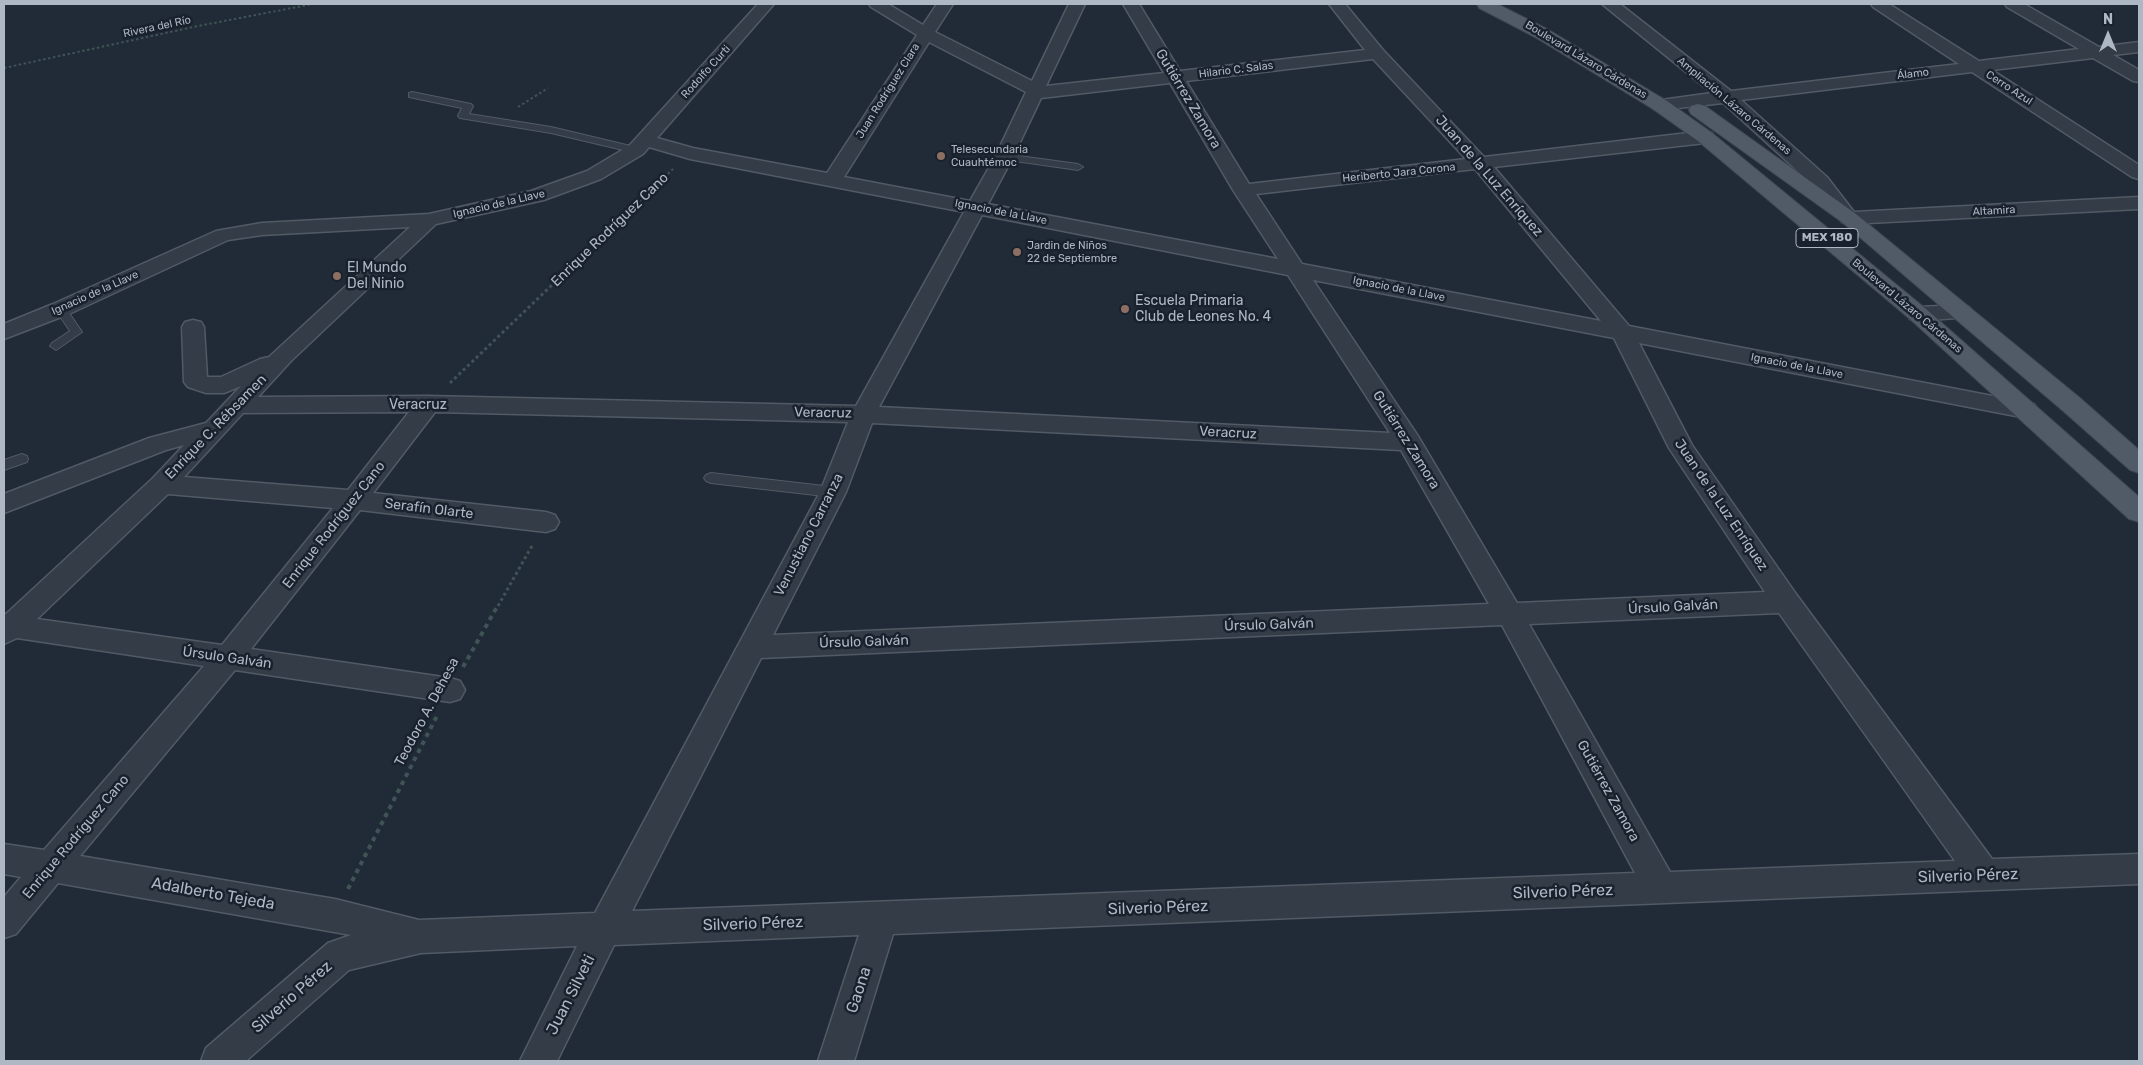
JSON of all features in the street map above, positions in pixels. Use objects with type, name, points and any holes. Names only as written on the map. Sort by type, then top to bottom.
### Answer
[{"type":"main road","name":"Boulevard Lázaro Cárdenas","points":[[1485,4],[1541,32],[1660,105],[1705,137],[1918,314],[2139,512]]},
{"type":"main road","name":"Boulevard Lázaro Cárdenas","points":[[1524,4],[1565,26],[1686,102],[1849,218],[2071,404],[2139,464]]},
{"type":"street","name":"Rodolfo Curti","points":[[640,145],[766,4]]},
{"type":"street","points":[[877,4],[924,33],[1035,92]]},
{"type":"street","name":"Juan Rodríguez Clara","points":[[832,180],[924,33],[945,4]]},
{"type":"street","name":"Venustiano Carranza","points":[[604,930],[834,492],[863,414],[1004,157],[1077,4]]},
{"type":"street","name":"Gutiérrez Zamora","points":[[1131,4],[1242,190],[1409,442],[1510,615],[1662,889]]},
{"type":"street","name":"Juan de la Luz Enríquez","points":[[1337,4],[1377,54],[1481,164],[1622,332],[1680,448],[1786,602],[1985,876]]},
{"type":"street","name":"Ampliación Lázaro Cárdenas","points":[[1610,4],[1726,96],[1820,181],[1849,218]]},
{"type":"street","name":"Cerro Azul","points":[[1879,4],[2139,173]]},
{"type":"street","points":[[2013,4],[2139,77]]},
{"type":"street","name":"Álamo","points":[[1660,105],[2139,47]]},
{"type":"street","name":"Hilario C. Salas","points":[[1035,92],[1377,54]]},
{"type":"street","name":"Heriberto Jara Corona","points":[[1242,190],[1705,137]]},
{"type":"street","name":"Ignacio de la Llave","points":[[4,332],[61,309],[222,235],[262,229],[428,220],[538,196],[594,175],[640,145],[690,152],[2026,410]]},
{"type":"street","name":"Altamira","points":[[1849,218],[2139,203]]},
{"type":"street","name":"Enrique C. Rébsamen","points":[[6,628],[162,484],[283,356],[428,220]]},
{"type":"street","points":[[1918,314],[1961,312]]},
{"type":"street","points":[[194,327],[196,382],[206,385],[224,385],[283,356]]},
{"type":"street","name":"Veracruz","points":[[236,406],[428,404],[863,414],[1409,442]]},
{"type":"street","name":"Enrique Rodríguez Cano","points":[[4,922],[228,658],[428,404]]},
{"type":"street","points":[[4,504],[158,444],[214,428]]},
{"type":"street","name":"Serafín Olarte","points":[[162,484],[354,500],[546,522]]},
{"type":"street","name":"Úrsulo Galván","points":[[752,647],[1786,602]]},
{"type":"street","name":"Úrsulo Galván","points":[[6,628],[450,690]]},
{"type":"street","name":"Adalberto Tejeda","points":[[4,859],[335,915],[421,936]]},
{"type":"street","name":"Silverio Pérez","points":[[219,1061],[340,955],[421,936],[2139,869]]},
{"type":"street","name":"Gaona","points":[[836,1061],[881,918]]},
{"type":"street","name":"Juan Silveti","points":[[538,1061],[604,930]]},
{"type":"lane","points":[[412,95],[468,106],[463,116],[640,145]]},
{"type":"lane","points":[[1004,157],[1078,167]]},
{"type":"lane","points":[[56,346],[76,332],[61,309]]},
{"type":"lane","points":[[4,465],[22,459]]},
{"type":"lane","points":[[711,478],[834,492]]},
{"type":"path","name":"Rivera del Río","points":[[4,68],[198,26],[314,4]]},
{"type":"path","points":[[496,121],[548,88]]},
{"type":"path","name":"Enrique Rodríguez Cano","points":[[428,404],[690,152]]},
{"type":"path","name":"Teodoro A. Dehesa","points":[[335,915],[450,690],[546,522]]},
{"type":"place","name":"Telesecundaria Cuauhtémoc","points":[[941,156]]},
{"type":"place","name":"Jardin de Niños 22 de Septiembre","points":[[1017,252]]},
{"type":"place","name":"El Mundo Del Ninio","points":[[337,276]]},
{"type":"place","name":"Escuela Primaria Club de Leones No. 4","points":[[1125,309]]}]
